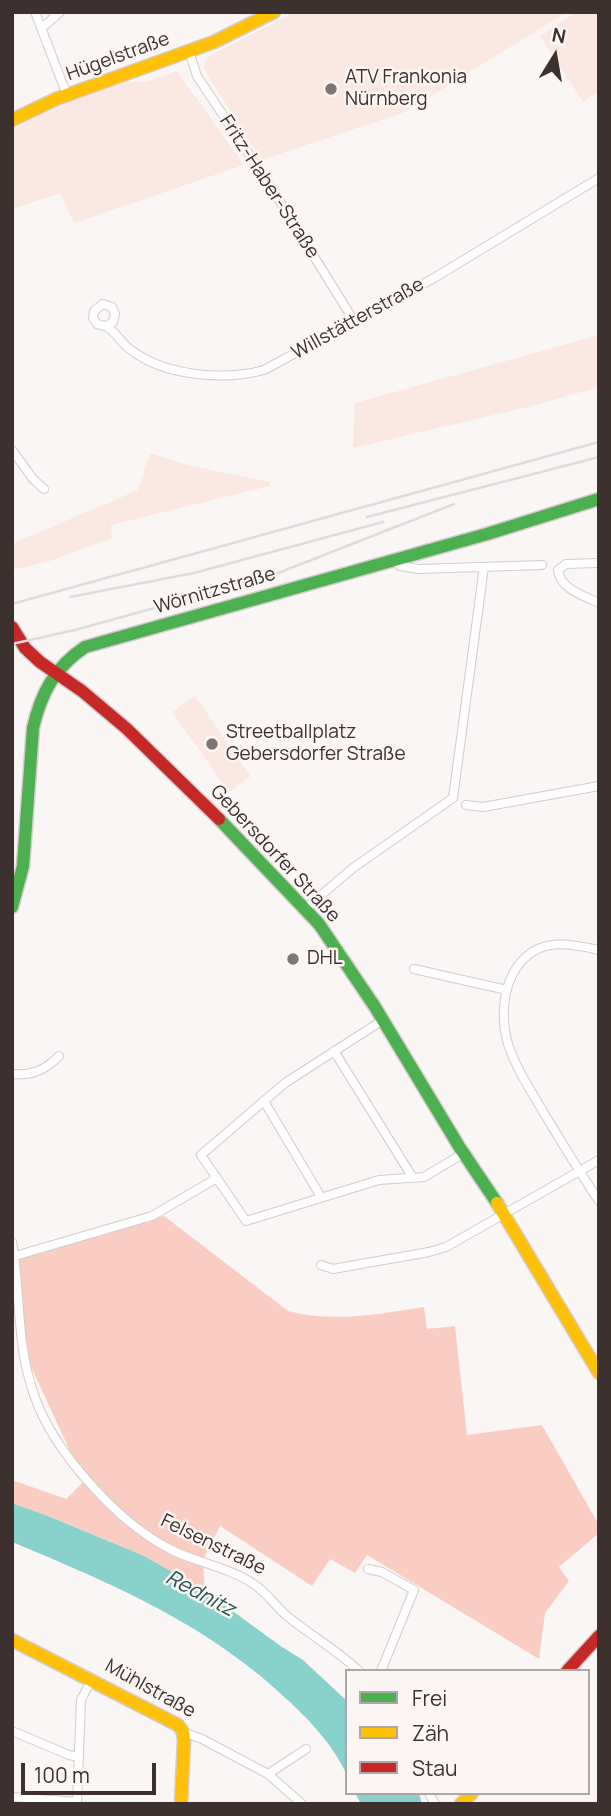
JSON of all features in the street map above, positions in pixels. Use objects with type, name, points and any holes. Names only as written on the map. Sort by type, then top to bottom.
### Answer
[{"type":"street","points":[[35,12],[67,95]]},
{"type":"street","points":[[41,28],[60,12]]},
{"type":"street","name":"Hügelstraße","points":[[12,120],[67,95],[189,51],[274,12]]},
{"type":"street","name":"Fritz-Haber-Straße","points":[[189,51],[197,76],[274,192],[354,321]]},
{"type":"street","name":"Willstätterstraße","points":[[107,326],[131,350],[151,362],[184,372],[217,375],[264,370],[506,236],[599,178]]},
{"type":"street","points":[[12,450],[33,479],[44,489]]},
{"type":"street","name":"Wörnitzstraße","points":[[56,674],[70,657],[85,647],[394,561],[599,499]]},
{"type":"street","name":"Wörnitzstraße","points":[[394,561],[400,566],[419,569],[542,565]]},
{"type":"street","points":[[599,563],[566,564],[558,568],[559,579],[564,584],[599,603]]},
{"type":"street","points":[[306,908],[353,869],[453,798],[484,567]]},
{"type":"street","name":"Gebersdorfer Straße","points":[[12,627],[29,653],[119,721],[229,828],[306,908],[383,1020],[504,1213],[599,1373]]},
{"type":"street","points":[[12,908],[23,866],[33,728],[40,696],[56,674]]},
{"type":"street","points":[[466,805],[483,807],[599,786]]},
{"type":"street","points":[[599,950],[564,943],[547,944],[529,954],[510,978],[504,1011],[509,1046],[526,1083],[599,1201]]},
{"type":"street","points":[[415,969],[507,990]]},
{"type":"street","points":[[383,1020],[285,1083],[201,1155],[246,1222],[379,1180],[424,1177],[464,1153]]},
{"type":"street","points":[[334,1051],[413,1178]]},
{"type":"street","points":[[12,1074],[23,1075],[43,1070],[58,1056]]},
{"type":"street","points":[[264,1101],[321,1197]]},
{"type":"street","points":[[321,1265],[334,1269],[446,1247],[599,1160]]},
{"type":"street","points":[[15,1256],[152,1216],[217,1178]]},
{"type":"street","name":"Felsenstraße","points":[[12,1242],[20,1342],[37,1404],[57,1439],[89,1483],[135,1528],[177,1552],[250,1581],[268,1594],[284,1614],[356,1669]]},
{"type":"street","points":[[368,1569],[382,1572],[414,1590],[383,1669]]},
{"type":"street","points":[[569,1669],[599,1636]]},
{"type":"street","name":"Mühlstraße","points":[[12,1640],[92,1679],[174,1722],[183,1732],[202,1739],[268,1774],[302,1804]]},
{"type":"street","points":[[12,1797],[77,1803],[81,1700],[92,1679]]},
{"type":"street","points":[[12,1731],[79,1757]]},
{"type":"street","points":[[181,1804],[183,1732]]},
{"type":"street","points":[[268,1774],[306,1749]]},
{"type":"shaded area","name":"ATV Frankonia Nürnberg","points":[[295,12],[567,12],[405,112],[261,160],[204,69],[204,63],[209,56]]},
{"type":"shaded area","points":[[576,12],[599,12],[599,91],[583,102],[540,36]]},
{"type":"shaded area","points":[[177,71],[244,165],[74,223],[60,193],[12,209],[12,130],[44,113],[97,92],[126,82],[146,82]]},
{"type":"shaded area","points":[[599,335],[599,387],[532,406],[353,448],[355,403]]},
{"type":"shaded area","points":[[150,453],[187,465],[270,482],[270,486],[111,525],[112,538],[47,562],[12,570],[12,544],[138,490]]},
{"type":"shaded area","name":"Streetballplatz Gebersdorfer Straße","points":[[195,696],[251,776],[229,792],[172,712]]},
{"type":"shaded area","points":[[164,1216],[288,1311],[339,1317],[424,1307],[427,1329],[455,1326],[467,1435],[542,1425],[599,1525],[599,1533],[559,1567],[569,1581],[545,1613],[539,1659],[367,1555],[355,1573],[330,1559],[312,1586],[220,1526],[203,1560],[205,1591],[111,1543],[12,1503],[12,1480],[66,1499],[84,1481],[26,1356],[19,1257]]},
{"type":"water","name":"Rednitz","points":[[12,1503],[144,1556],[205,1591],[303,1660],[345,1699],[345,1771],[330,1746],[308,1720],[261,1676],[228,1651],[195,1629],[124,1591],[12,1542]]},
{"type":"water","points":[[356,1795],[420,1795],[422,1804],[361,1804]]},
{"type":"railway","points":[[12,604],[599,442]]},
{"type":"railway","points":[[367,517],[599,457]]},
{"type":"railway","points":[[12,644],[75,630],[273,575],[454,504]]},
{"type":"railway","points":[[70,597],[194,573],[383,522]]},
{"type":"traffic: fast","points":[[12,907],[23,866],[36,715],[57,672],[85,647],[487,534],[599,499]]},
{"type":"traffic: fast","points":[[219,819],[319,924],[375,1007],[460,1148],[497,1203]]},
{"type":"traffic: slow","points":[[12,120],[56,99],[214,42],[274,12]]},
{"type":"traffic: slow","points":[[497,1203],[599,1373]]},
{"type":"traffic: slow","points":[[12,1640],[178,1725],[184,1740],[181,1804]]},
{"type":"traffic: slow","points":[[461,1804],[470,1795]]},
{"type":"traffic: jam","points":[[12,627],[25,648],[40,662],[82,691],[127,729],[219,819]]},
{"type":"traffic: jam","points":[[569,1669],[599,1636]]},
{"type":"place","name":"ATV Frankonia Nürnberg","points":[[331,89]]},
{"type":"place","name":"Streetballplatz Gebersdorfer Straße","points":[[212,744]]},
{"type":"place","name":"DHL","points":[[293,959]]}]
